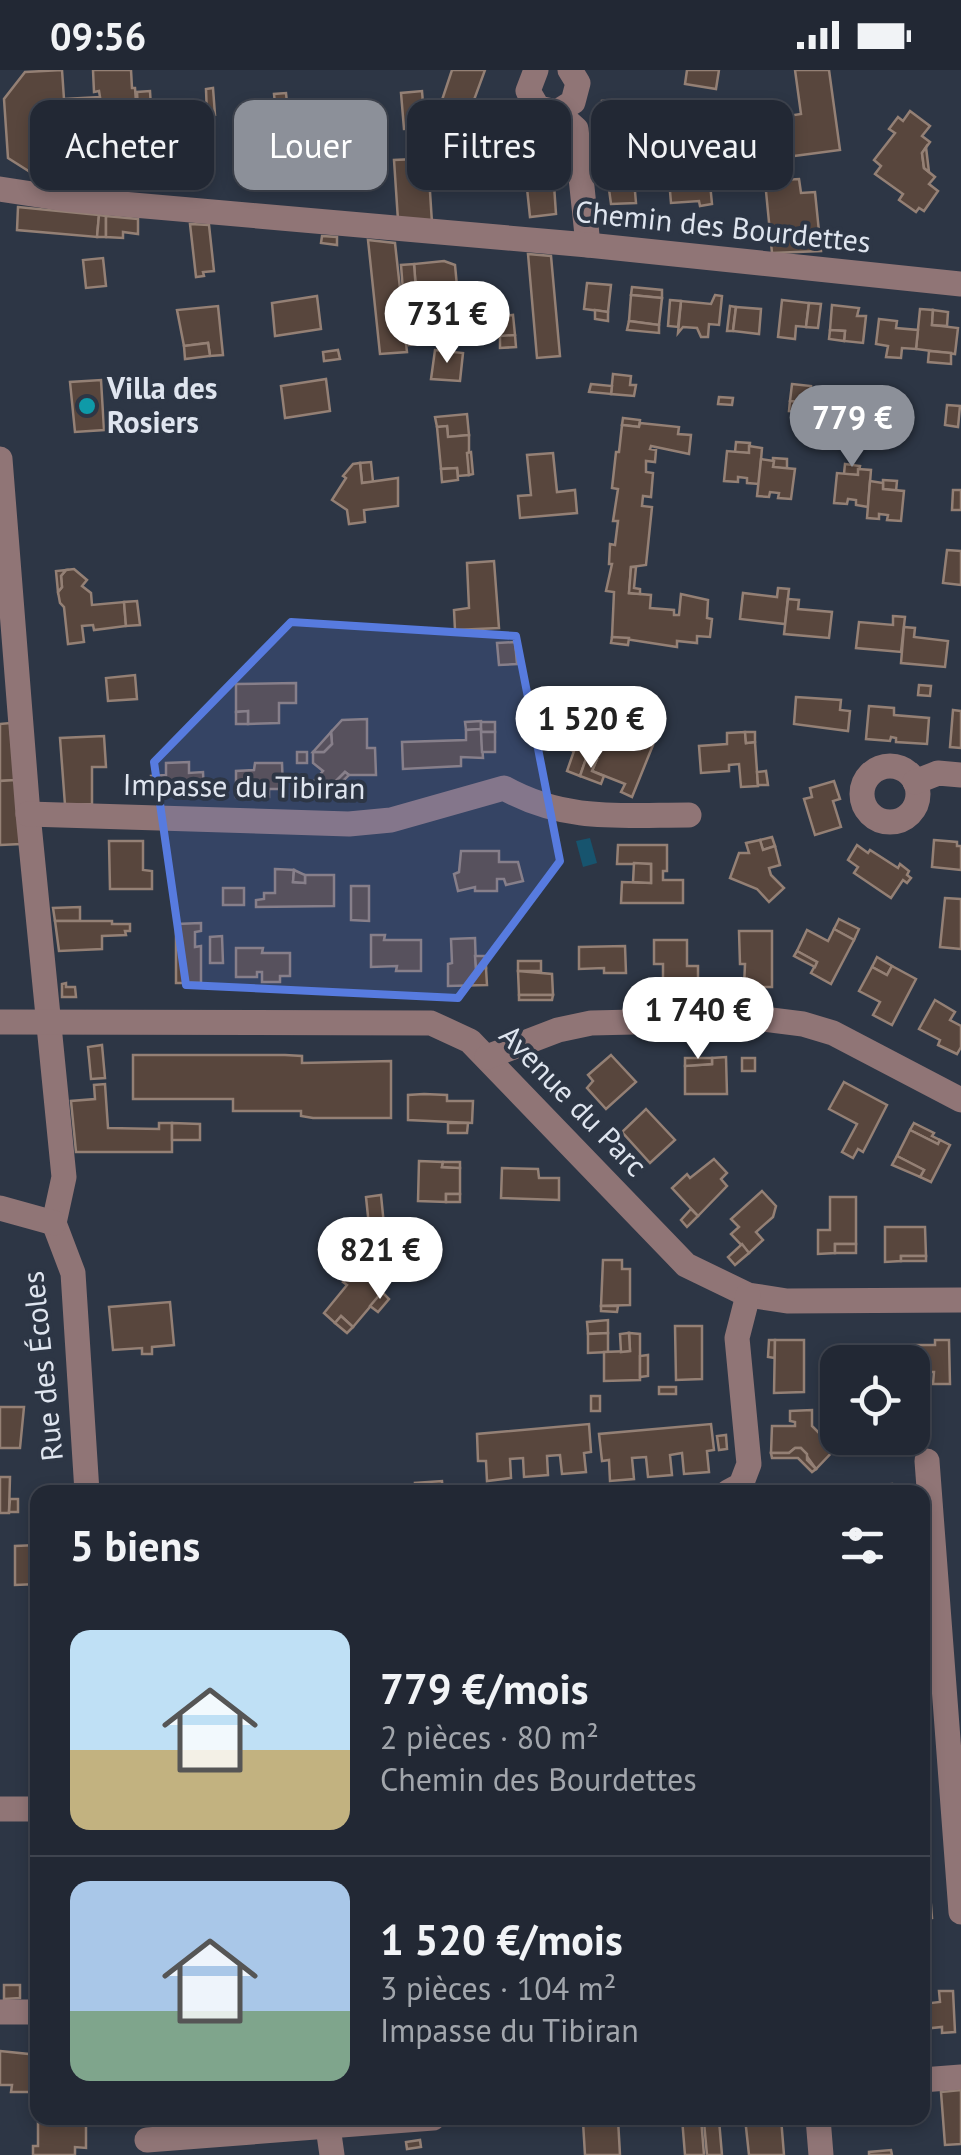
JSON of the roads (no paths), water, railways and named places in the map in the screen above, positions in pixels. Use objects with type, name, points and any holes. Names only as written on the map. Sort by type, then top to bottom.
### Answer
[{"type":"street","points":[[533,100],[528,91],[532,72],[536,70]]},
{"type":"street","points":[[570,70],[578,83],[571,103]]},
{"type":"street","points":[[571,125],[576,129],[588,245]]},
{"type":"street","name":"Chemin des Bourdettes","points":[[0,189],[65,199],[588,245],[961,284]]},
{"type":"street","points":[[0,459],[10,694],[28,814],[64,1177],[54,1223],[0,1208]]},
{"type":"street","points":[[916,782],[938,773],[961,775]]},
{"type":"street","name":"Impasse du Tibiran","points":[[28,814],[349,824],[391,820],[504,788],[535,805],[577,815],[689,816]]},
{"type":"street","points":[[487,1057],[558,1030],[590,1023],[776,1021],[833,1033],[961,1100]]},
{"type":"street","name":"Avenue du Parc","points":[[0,1022],[430,1023],[470,1041],[487,1057],[686,1264],[748,1295],[787,1301],[961,1300]]},
{"type":"street","name":"Rue des Écoles","points":[[54,1223],[73,1274],[88,1485]]},
{"type":"street","points":[[741,1485],[748,1464],[737,1338],[748,1295]]},
{"type":"street","points":[[927,1462],[929,1485]]},
{"type":"street","points":[[930,1502],[961,1912]]},
{"type":"street","points":[[0,1808],[30,1809]]},
{"type":"street","points":[[0,2012],[30,2012]]},
{"type":"street","points":[[930,2079],[961,2077]]},
{"type":"street","points":[[146,2138],[351,2125]]},
{"type":"street","points":[[819,2125],[821,2155]]},
{"type":"street","points":[[328,2127],[332,2155]]},
{"type":"water","points":[[590,838],[597,863],[583,867],[576,841]]},
{"type":"place","name":"Villa des Rosiers","points":[[87,406]]}]
